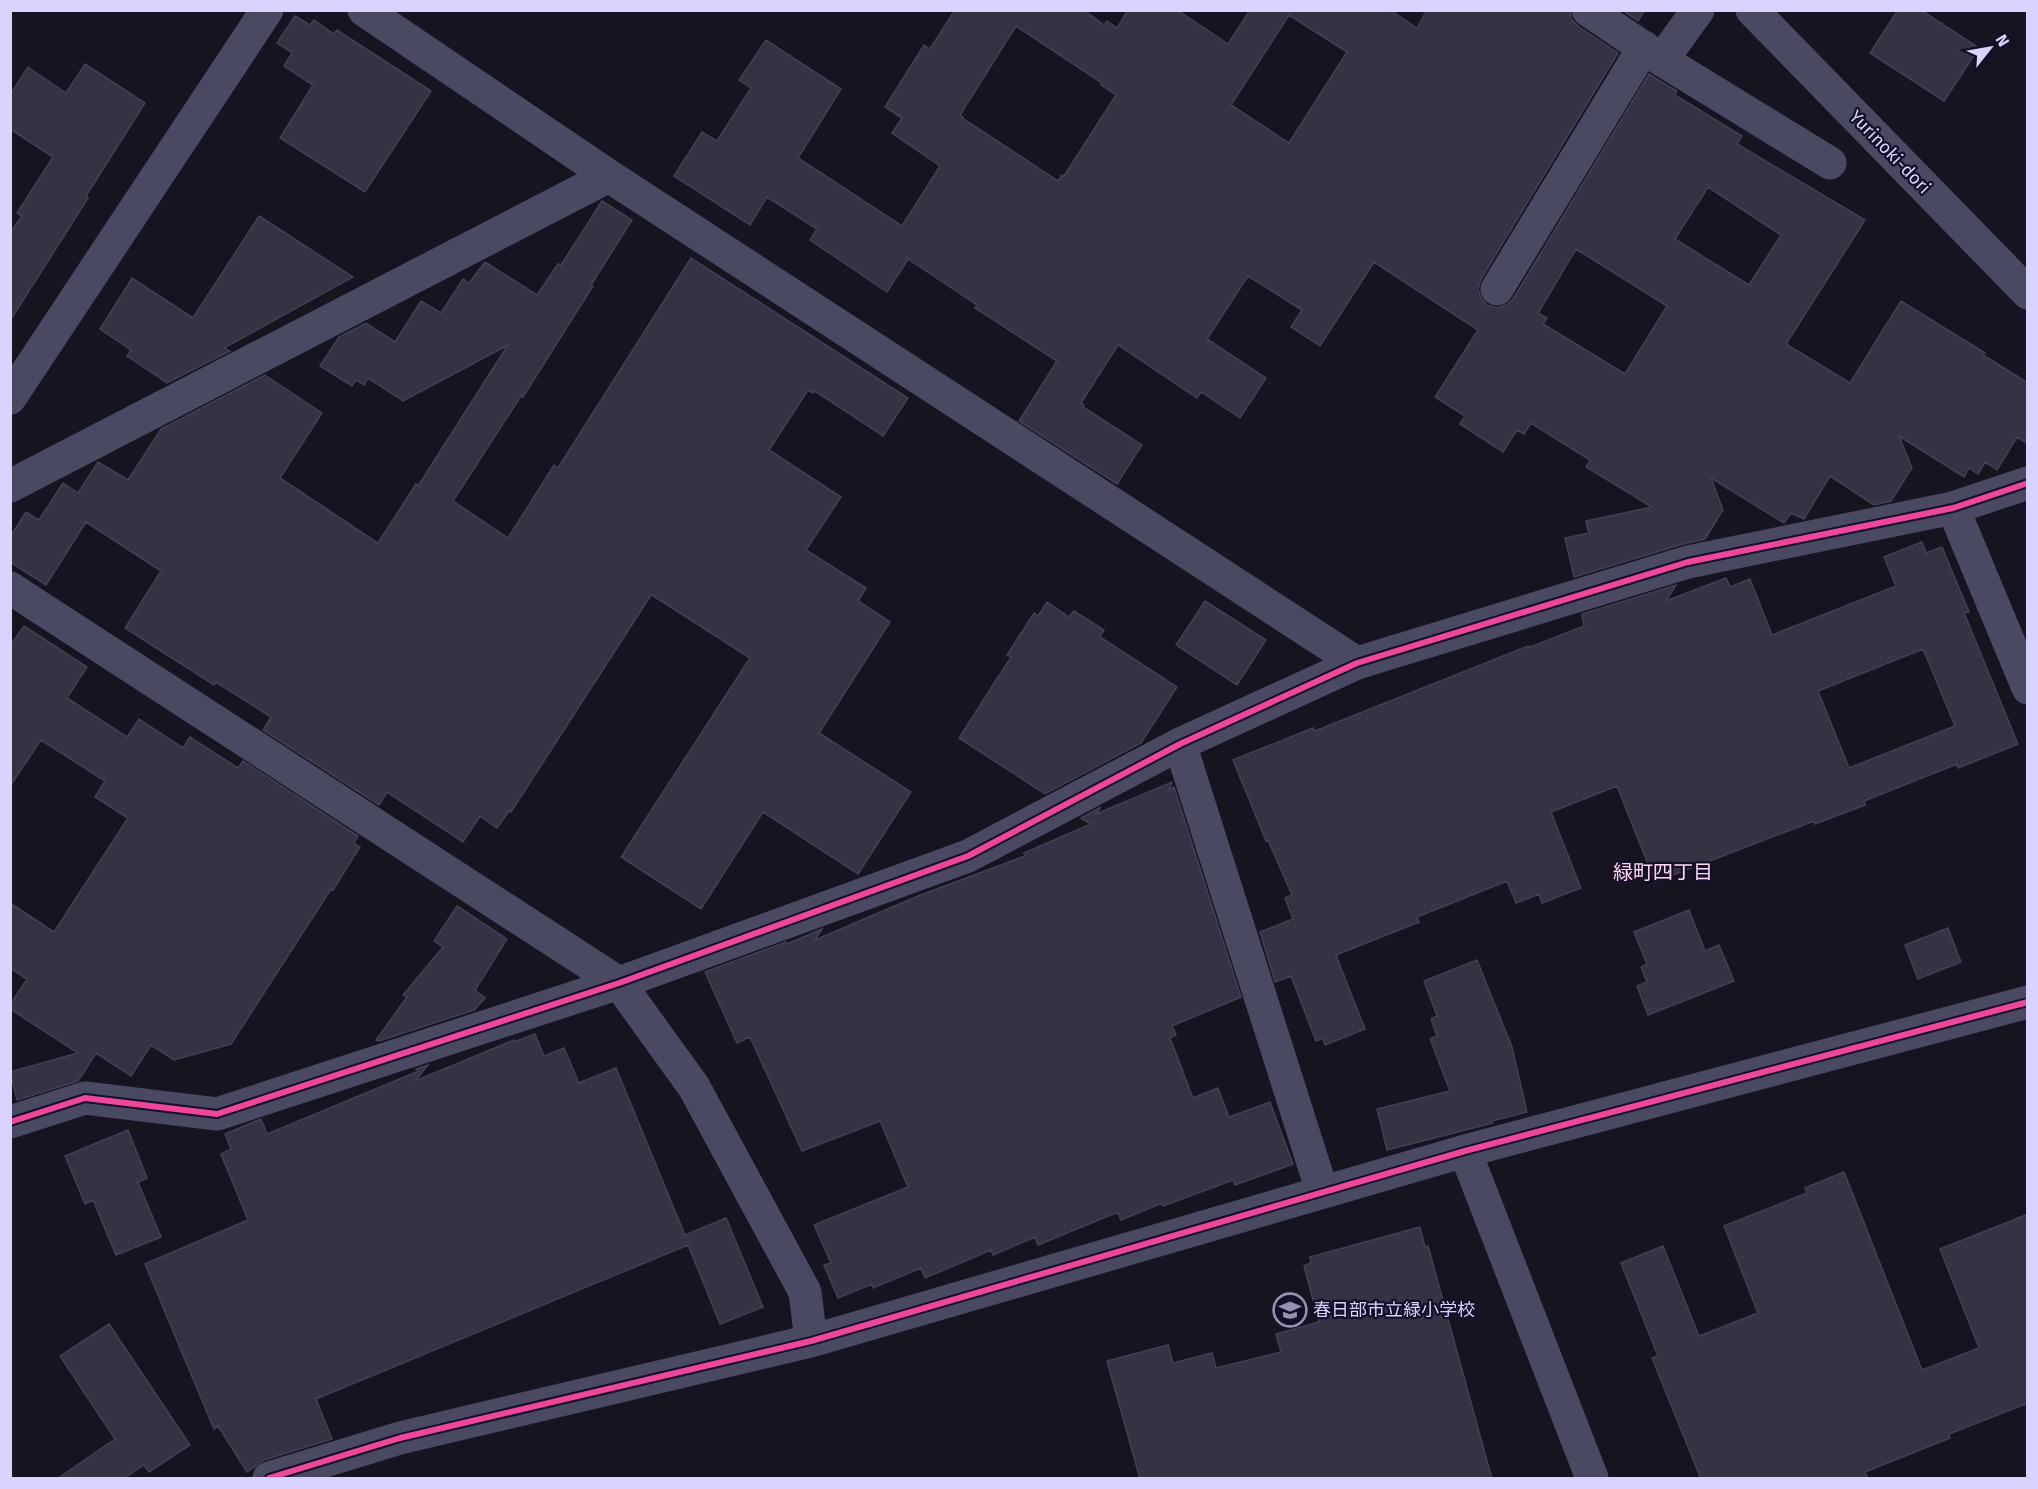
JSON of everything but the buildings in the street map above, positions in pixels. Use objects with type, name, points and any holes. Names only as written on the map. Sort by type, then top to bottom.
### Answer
[{"type":"street","points":[[10,398],[267,10]]},
{"type":"street","points":[[364,10],[609,176],[1357,663]]},
{"type":"street","points":[[1588,10],[1830,163]]},
{"type":"street","points":[[1497,289],[1653,53],[1698,10]]},
{"type":"street","name":"Yurinoki-dori","points":[[1752,10],[2028,293]]},
{"type":"street","points":[[10,486],[609,176]]},
{"type":"street","points":[[10,1122],[85,1098],[217,1114],[619,983],[968,856],[1180,744],[1357,663],[1688,562],[1953,508],[2028,483]]},
{"type":"street","points":[[1953,508],[2028,688]]},
{"type":"street","points":[[10,588],[619,983],[694,1087],[805,1292],[811,1341]]},
{"type":"street","points":[[1180,744],[1322,1191]]},
{"type":"street","points":[[269,1479],[400,1438],[811,1341],[1465,1150],[2028,1002]]},
{"type":"street","points":[[1465,1150],[1592,1479]]},
{"type":"cycle path","points":[[10,1122],[85,1098],[217,1114],[619,983],[968,856],[1180,744],[1357,663],[1688,562],[1953,508],[2028,483]]},
{"type":"cycle path","points":[[269,1478],[400,1438],[811,1341],[1465,1151],[2028,1002]]},
{"type":"place","name":"春日部市立緑小学校","points":[[1290,1310]]},
{"type":"district","name":"緑町四丁目","points":[[1663,872]]}]
